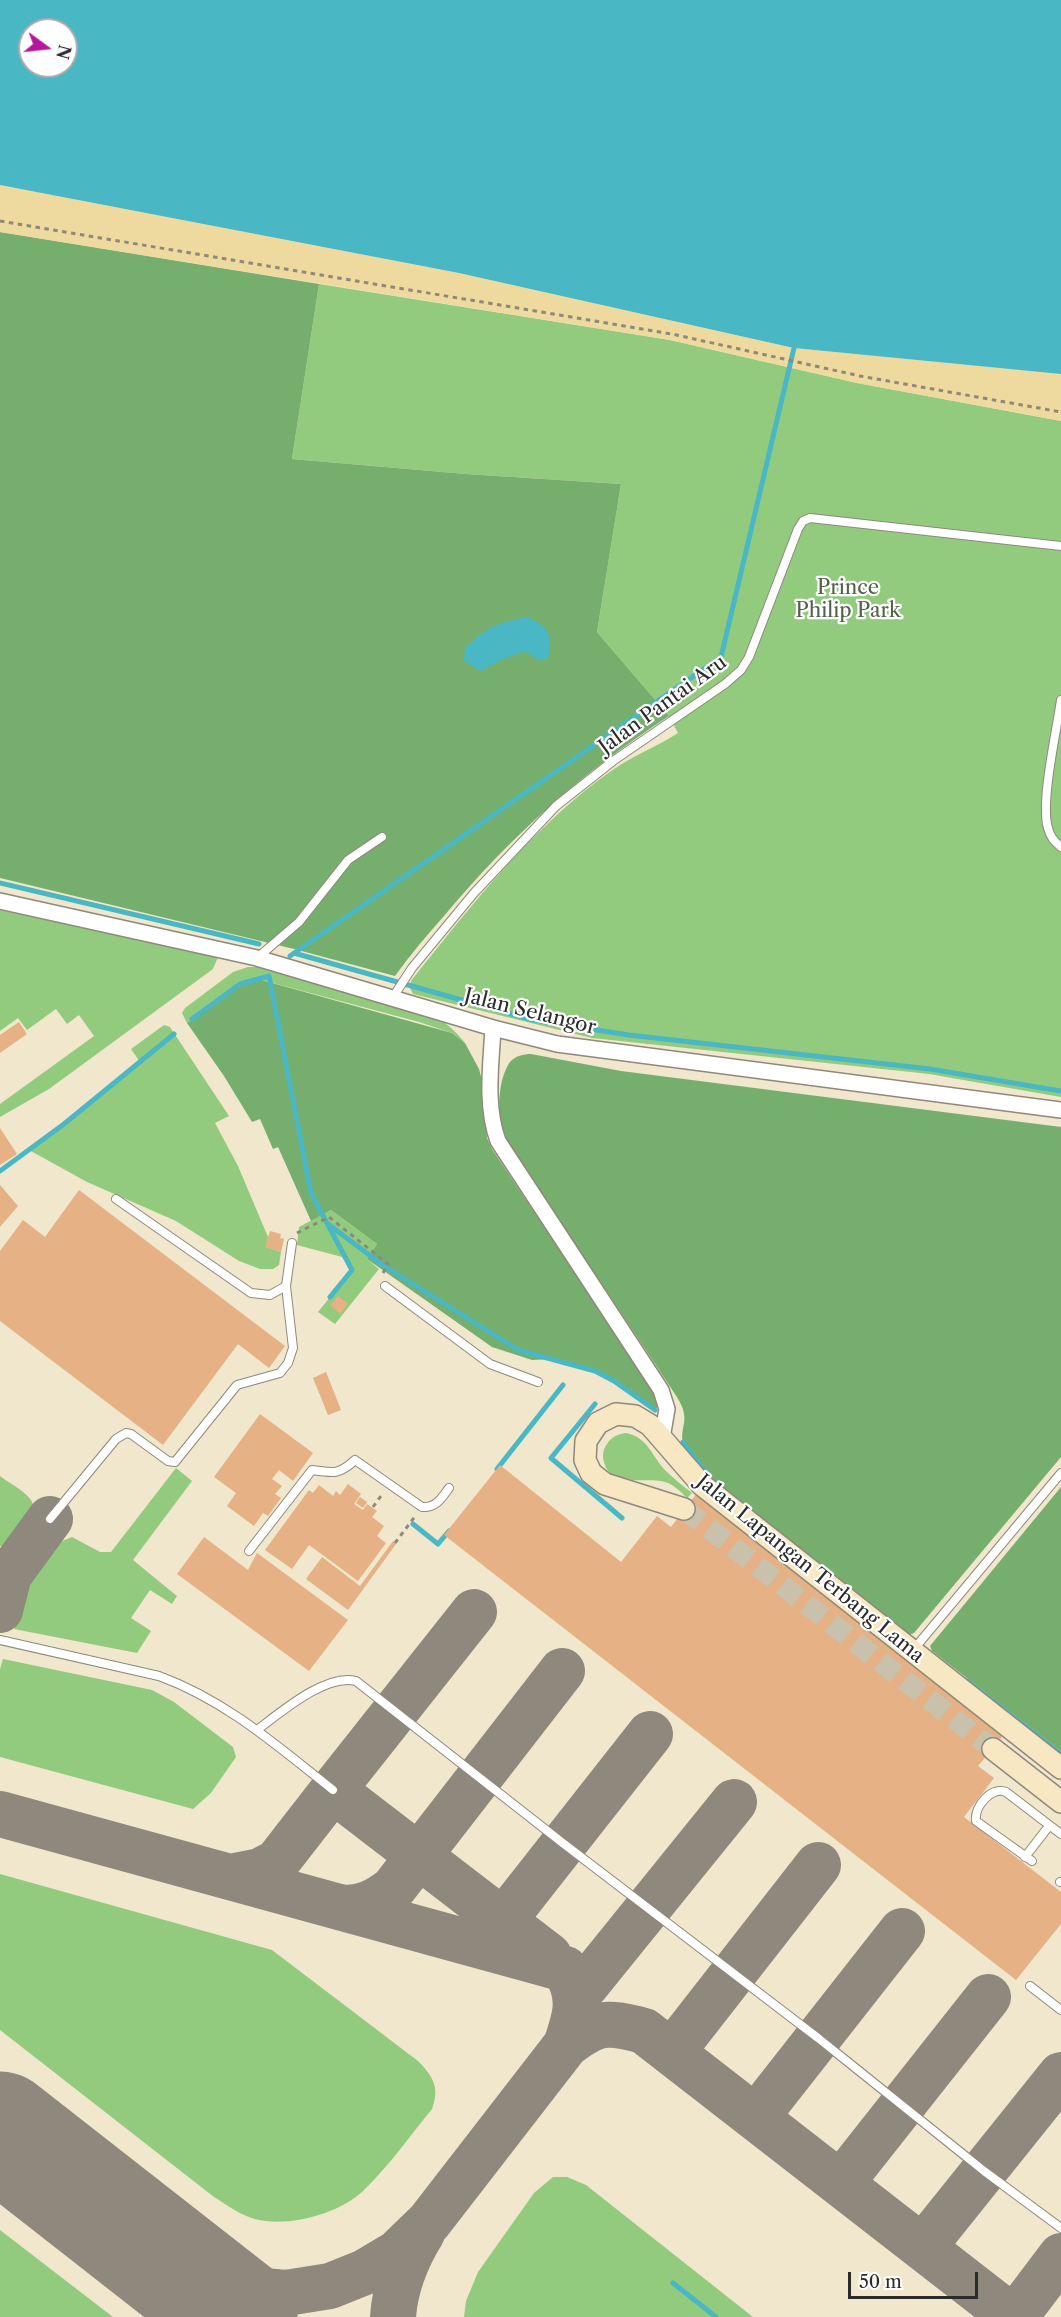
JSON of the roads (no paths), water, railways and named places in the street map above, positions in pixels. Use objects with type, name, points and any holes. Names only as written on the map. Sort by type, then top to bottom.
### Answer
[{"type":"main road","name":"Jalan Lapangan Terbang Lama","points":[[684,1509],[605,1484],[591,1473],[585,1460],[586,1441],[598,1423],[616,1414],[635,1416],[650,1425],[702,1485],[1061,1768]]},
{"type":"main road","points":[[993,1749],[1061,1802]]},
{"type":"street","name":"Jalan Selangor","points":[[0,901],[257,958],[493,1028],[557,1044],[1061,1110]]},
{"type":"street","points":[[493,1028],[491,1121],[498,1141],[662,1390],[668,1409],[662,1438]]},
{"type":"lane","name":"Jalan Pantai Aru","points":[[393,997],[412,968],[474,893],[556,806],[613,761],[725,684],[741,670],[749,657],[803,521],[810,518],[1061,546]]},
{"type":"lane","points":[[1061,700],[1045,805],[1047,826],[1053,841],[1061,847]]},
{"type":"lane","points":[[257,958],[299,922],[348,860],[382,837]]},
{"type":"lane","points":[[116,1199],[251,1293],[270,1295],[286,1286]]},
{"type":"lane","points":[[51,1520],[122,1434],[131,1434],[168,1461],[176,1462],[237,1385],[280,1373],[288,1363],[293,1348],[286,1286],[290,1240]]},
{"type":"lane","points":[[385,1286],[490,1364],[538,1382]]},
{"type":"lane","points":[[249,1551],[312,1470],[333,1473],[345,1470],[355,1460],[422,1507],[430,1508],[438,1503],[449,1488]]},
{"type":"lane","points":[[912,1652],[1061,1473]]},
{"type":"lane","points":[[0,1640],[159,1676],[212,1699],[257,1730],[333,1790]]},
{"type":"lane","points":[[257,1730],[311,1692],[327,1684],[342,1679],[356,1681],[818,2038],[984,2171],[1061,2228]]},
{"type":"lane","points":[[1049,1826],[1029,1859],[976,1821],[975,1815],[993,1791],[1000,1789],[1061,1834]]},
{"type":"lane","points":[[1030,1986],[1061,2010]]},
{"type":"water","points":[[0,0],[1061,0],[1061,374],[794,348],[459,273],[0,185]]},
{"type":"water","points":[[528,617],[541,625],[548,633],[550,644],[548,659],[537,659],[525,651],[481,671],[464,661],[465,648],[487,630],[508,621]]},
{"type":"waterway","points":[[290,956],[721,657],[794,348]]},
{"type":"waterway","points":[[0,883],[259,944]]},
{"type":"waterway","points":[[294,953],[533,1020],[629,1035],[930,1069],[1061,1091]]},
{"type":"waterway","points":[[192,1019],[240,984],[269,976],[311,1193],[352,1270],[330,1297]]},
{"type":"waterway","points":[[0,1171],[64,1124],[174,1034]]},
{"type":"waterway","points":[[328,1224],[384,1266],[518,1350],[595,1371],[614,1381],[655,1410]]},
{"type":"waterway","points":[[497,1469],[563,1385]]},
{"type":"waterway","points":[[595,1404],[551,1458],[622,1518]]},
{"type":"waterway","points":[[683,1442],[716,1484]]},
{"type":"waterway","points":[[413,1524],[438,1544],[449,1531]]},
{"type":"waterway","points":[[967,1681],[1061,1754]]},
{"type":"waterway","points":[[673,2283],[716,2317]]},
{"type":"tunnel","points":[[684,1509],[993,1749]]},
{"type":"park label","name":"Prince Philip Park","points":[[848,600]]}]
